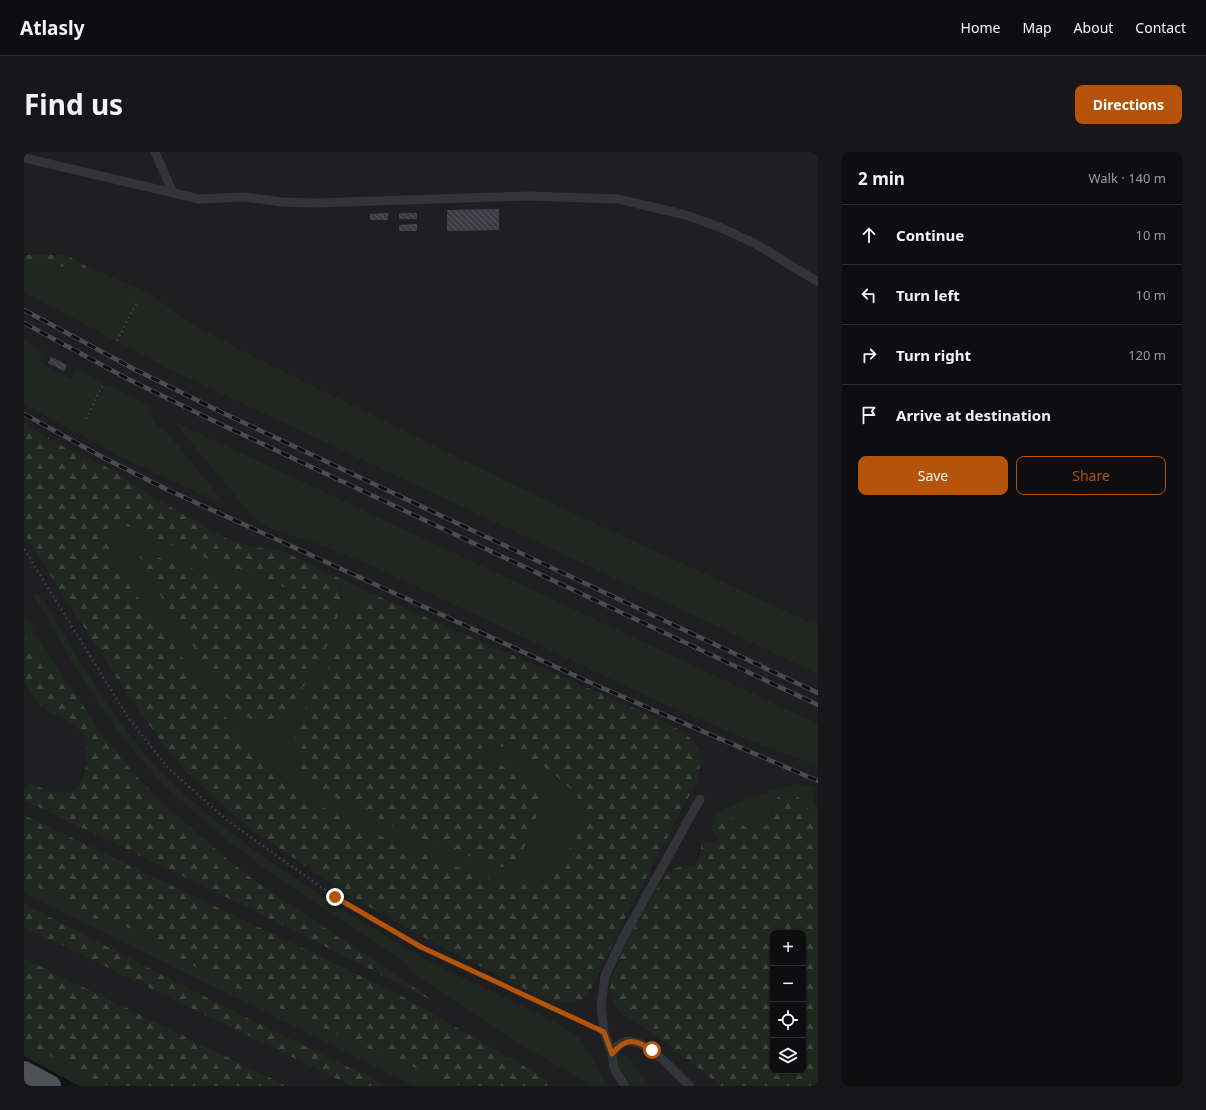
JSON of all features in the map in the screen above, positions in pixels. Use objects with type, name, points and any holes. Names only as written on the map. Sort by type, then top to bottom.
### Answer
[{"type":"main road","points":[[24,1072],[50,1086]]},
{"type":"lane","points":[[155,152],[173,193]]},
{"type":"lane","points":[[24,158],[199,199],[244,197],[282,202],[315,203],[529,196],[618,199],[686,215],[719,227],[754,243],[818,282]]},
{"type":"lane","points":[[625,1086],[614,1068],[612,1054],[604,1032],[601,1006],[605,976],[623,938],[700,799]]},
{"type":"lane","points":[[612,1054],[620,1044],[629,1042],[643,1045],[652,1050],[690,1086]]},
{"type":"path","points":[[117,341],[137,302]]},
{"type":"path","points":[[86,419],[104,383]]},
{"type":"path","points":[[24,549],[129,719],[169,769],[228,822],[335,897],[421,947],[604,1032]]},
{"type":"shaded area","points":[[24,152],[818,152],[818,1086],[287,1086],[24,958]]},
{"type":"green space","points":[[24,255],[66,255],[90,268],[24,263]]},
{"type":"green space","points":[[24,263],[90,268],[135,287],[153,296],[195,326],[262,361],[549,502],[818,626],[818,674],[165,367],[119,342],[138,303],[136,302],[116,341],[24,292]]},
{"type":"green space","points":[[24,340],[43,351],[38,361],[71,379],[77,369],[103,383],[85,419],[87,420],[106,384],[152,407],[151,414],[154,422],[169,435],[228,507],[119,456],[24,404]]},
{"type":"green space","points":[[173,421],[818,724],[818,766],[751,741],[668,706],[379,569],[321,545],[268,528],[254,518]]},
{"type":"green space","points":[[24,424],[70,450],[113,470],[144,492],[225,538],[248,546],[280,550],[339,578],[342,602],[333,635],[315,669],[293,703],[276,718],[255,721],[235,711],[142,567],[140,556],[145,553],[281,597],[286,588],[166,543],[147,533],[130,527],[113,525],[107,530],[105,539],[119,571],[229,721],[269,766],[292,788],[338,816],[416,852],[496,881],[529,885],[547,879],[576,840],[584,811],[575,793],[548,769],[506,747],[484,744],[475,758],[484,765],[503,766],[535,783],[542,795],[532,831],[516,865],[500,867],[420,838],[340,800],[307,779],[298,763],[295,735],[305,710],[336,654],[348,619],[358,602],[371,593],[665,722],[692,739],[699,753],[700,762],[699,773],[695,785],[608,952],[598,976],[586,996],[576,1002],[570,1003],[543,998],[427,939],[350,896],[252,830],[188,774],[162,743],[127,694],[24,534]]},
{"type":"green space","points":[[113,525],[130,527],[147,533],[166,543],[286,588],[282,597],[146,553],[140,556],[142,567],[219,688],[293,703],[311,676],[329,644],[336,627],[341,610],[342,594],[339,578],[371,593],[358,602],[348,619],[336,654],[305,710],[295,735],[307,779],[340,800],[420,838],[542,795],[535,783],[503,766],[484,765],[475,758],[484,744],[506,747],[548,769],[575,793],[584,811],[576,840],[547,879],[529,885],[496,881],[416,852],[338,816],[292,788],[269,766],[229,721],[119,571],[105,539],[107,530]]},
{"type":"green space","points":[[33,594],[38,594],[45,602],[88,675],[120,722],[155,766],[184,795],[287,873],[362,921],[427,960],[560,1025],[572,1033],[588,1050],[609,1086],[594,1086],[521,1045],[407,968],[409,965],[250,858],[212,828],[176,796],[143,762],[114,726],[82,677]]},
{"type":"green space","points":[[24,615],[67,682],[35,654],[30,647],[24,633]]},
{"type":"green space","points":[[24,634],[44,664],[67,682],[102,734],[130,769],[162,803],[227,859],[259,884],[437,1003],[261,914],[24,800],[24,788],[30,784],[52,792],[70,792],[78,787],[86,766],[87,750],[78,729],[69,721],[45,709],[35,698],[24,681]]},
{"type":"green space","points":[[798,784],[818,788],[815,789],[812,801],[818,810],[818,820],[812,815],[801,800],[782,793],[774,802],[773,814],[767,825],[763,828],[749,828],[740,821],[716,833],[718,838],[712,831],[712,823],[714,818],[729,807],[767,792]]},
{"type":"green space","points":[[789,792],[794,794],[802,800],[818,820],[818,1086],[721,1086],[656,1035],[629,1019],[618,1010],[612,999],[610,989],[612,977],[627,941],[661,882],[673,869],[685,865],[695,866],[701,852],[701,843],[704,841],[715,844],[718,838],[715,828],[717,821],[724,818],[729,818],[734,819],[751,829],[756,830],[762,828],[770,821],[774,811],[774,802],[782,793]]},
{"type":"green space","points":[[24,815],[398,994],[522,1065],[555,1086],[460,1086],[362,1046],[210,976],[137,931],[110,921],[95,919],[65,898],[24,882]]},
{"type":"green space","points":[[24,882],[65,898],[95,919],[110,921],[137,931],[210,976],[330,1032],[460,1086],[414,1086],[24,893]]},
{"type":"green space","points":[[24,904],[227,1008],[387,1086],[352,1086],[24,927]]},
{"type":"green space","points":[[24,958],[287,1086],[108,1086],[24,1042]]},
{"type":"green space","points":[[24,1042],[108,1086],[79,1086],[24,1056]]},
{"type":"green space","points":[[622,1054],[630,1057],[649,1086],[632,1086],[619,1067],[618,1059]]},
{"type":"building","points":[[499,209],[499,230],[447,231],[447,210]]},
{"type":"building","points":[[388,213],[388,220],[370,220],[370,214]]},
{"type":"building","points":[[399,213],[417,213],[417,219],[399,219]]},
{"type":"building","points":[[417,224],[417,231],[399,231],[399,225]]},
{"type":"building","points":[[51,357],[67,365],[64,371],[48,363]]},
{"type":"railway","points":[[24,310],[134,369],[223,413],[818,693]]},
{"type":"railway","points":[[24,323],[128,379],[218,423],[818,705]]},
{"type":"railway","points":[[24,414],[104,458],[166,489],[600,687],[818,781]]},
{"type":"route","points":[[335,897],[421,947],[604,1032],[612,1054],[620,1044],[629,1042],[643,1045],[652,1050]]}]
